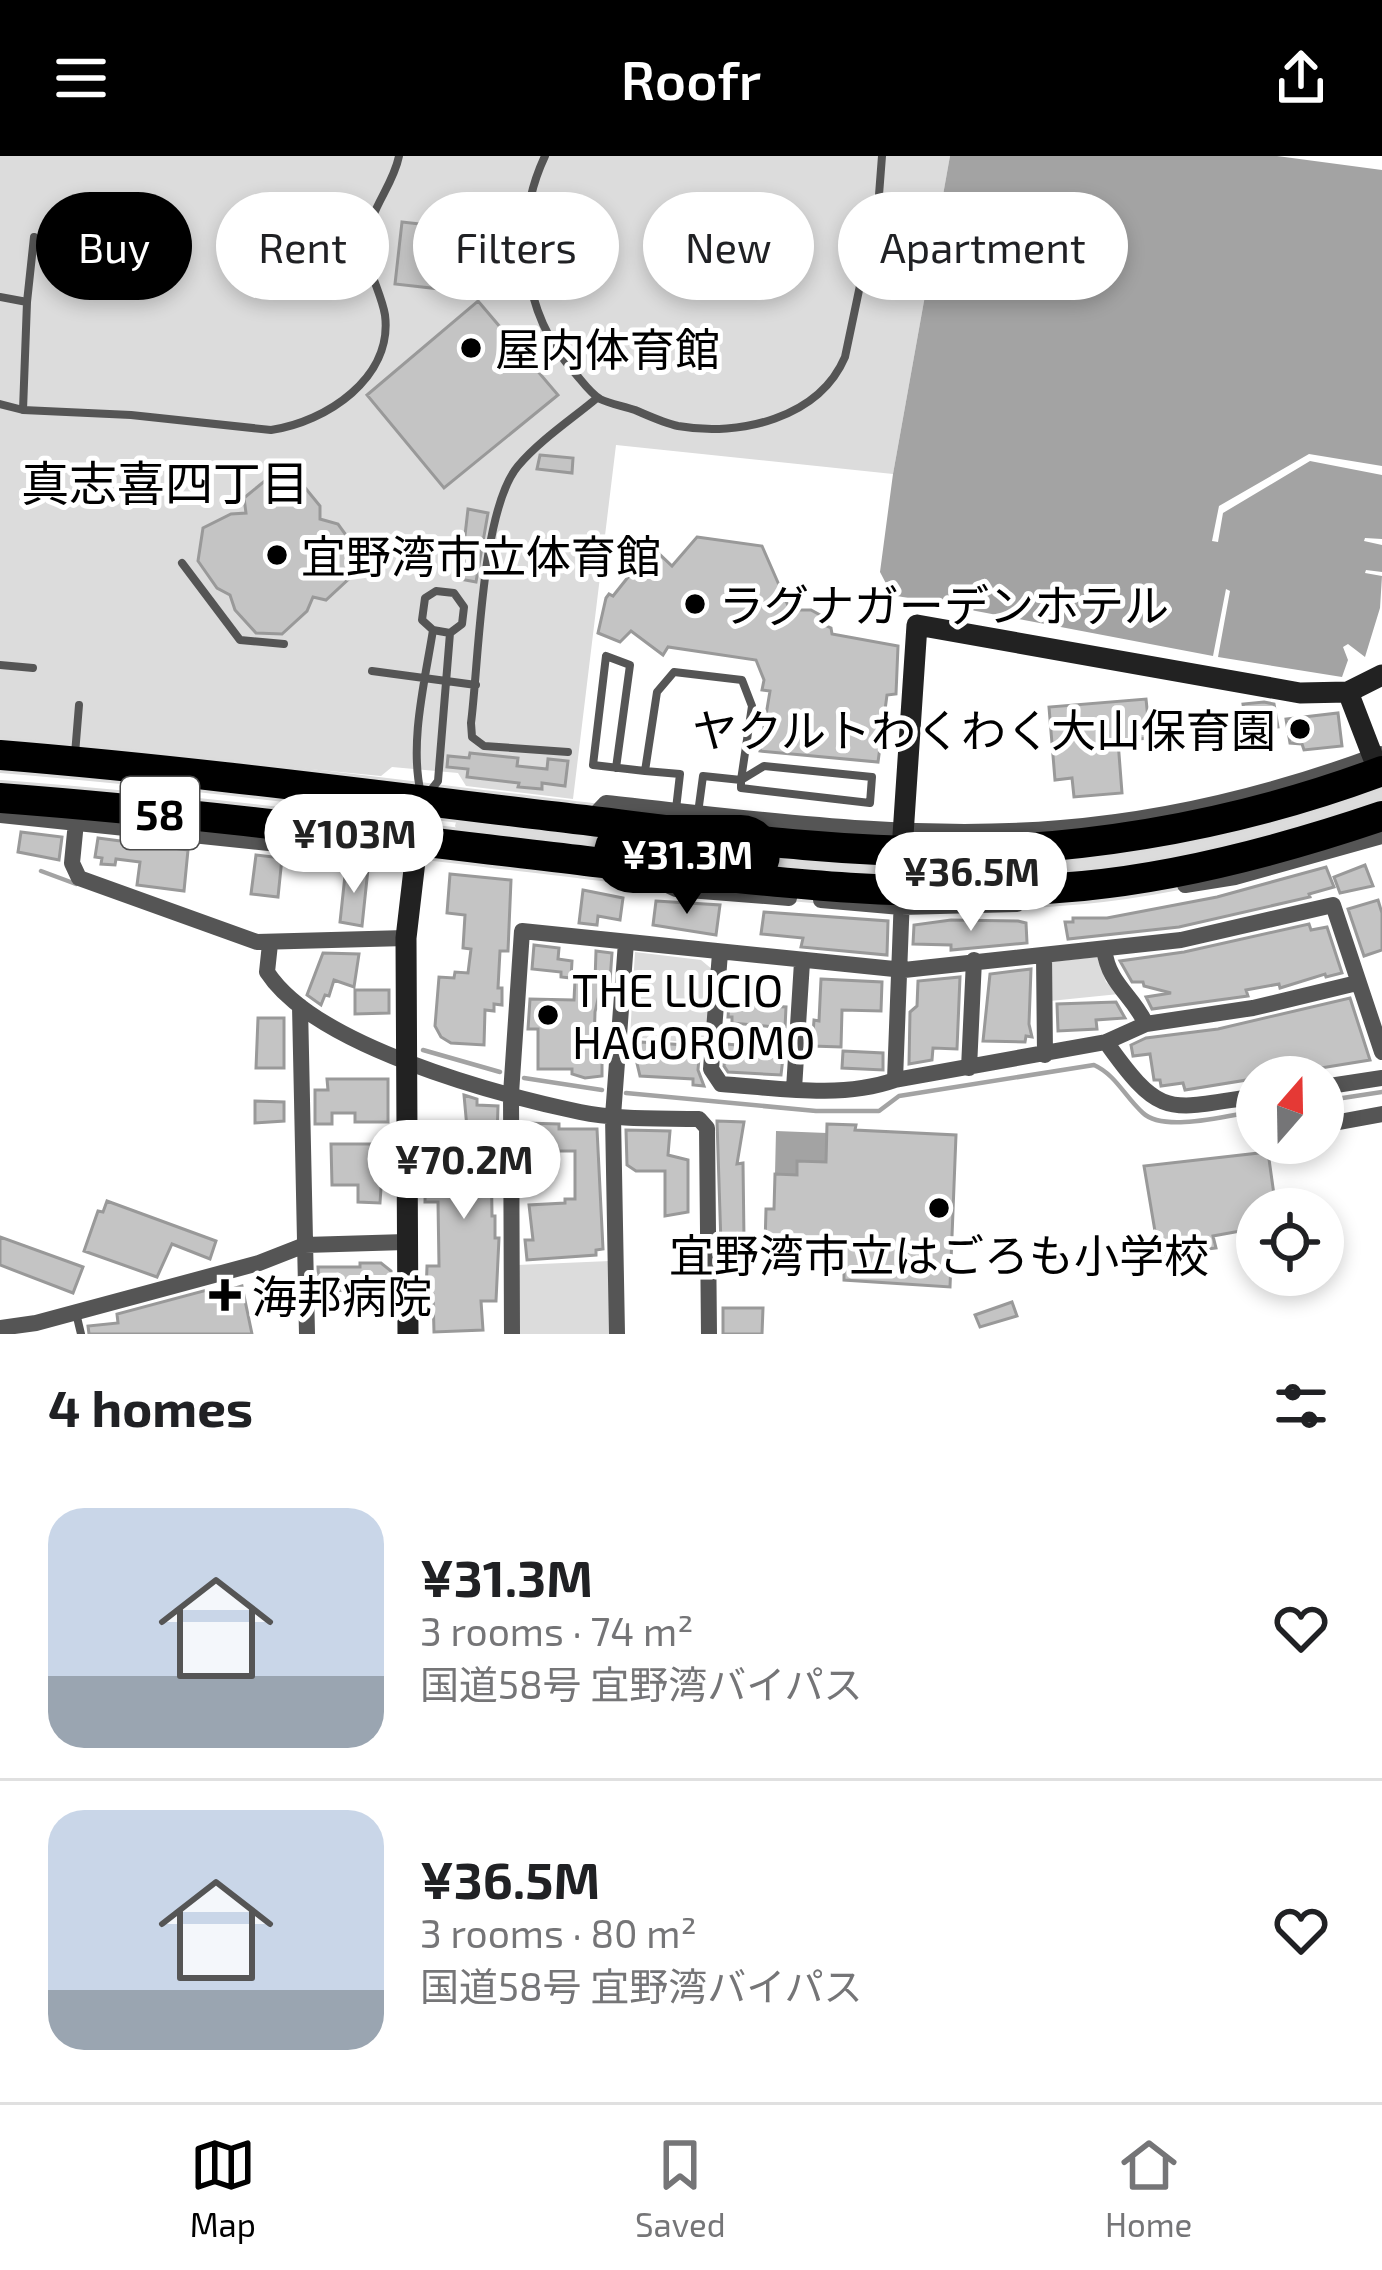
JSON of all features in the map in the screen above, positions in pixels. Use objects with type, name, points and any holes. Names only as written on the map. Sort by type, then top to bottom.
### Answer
[{"type":"highway","name":"58","points":[[0,755],[742,838],[1039,848],[1146,835],[1258,812],[1379,760]]},
{"type":"highway","name":"58","points":[[0,797],[902,899],[1149,877],[1264,852],[1382,816]]},
{"type":"street","points":[[589,820],[606,803],[903,840],[917,625],[1300,693],[1348,692],[1382,675]]},
{"type":"street","points":[[1348,692],[1379,760]]},
{"type":"street","points":[[408,1334],[406,938],[422,801]]},
{"type":"street","points":[[0,815],[298,846],[321,830]]},
{"type":"street","points":[[76,823],[72,863],[79,878],[270,944],[406,938]]},
{"type":"street","points":[[895,1081],[902,899],[967,908],[1094,899],[1235,877],[1382,836]]},
{"type":"street","points":[[512,1334],[511,1094],[522,932],[897,970],[1181,940],[1333,905],[1382,1052]]},
{"type":"street","points":[[617,1334],[613,1116],[626,942]]},
{"type":"street","points":[[270,944],[267,972],[285,996],[405,1062],[582,1113],[699,1120],[706,1128],[709,1334]]},
{"type":"street","points":[[1104,949],[1114,984],[1137,1004],[1146,1024]]},
{"type":"street","points":[[719,953],[713,1078],[721,1084],[794,1089],[869,1090],[895,1081],[1106,1042],[1146,1024],[1253,1008],[1357,983]]},
{"type":"street","points":[[1044,956],[1045,1054]]},
{"type":"street","points":[[969,1068],[974,960]]},
{"type":"street","points":[[794,1089],[802,962]]},
{"type":"street","points":[[300,1006],[307,1334]]},
{"type":"street","points":[[1106,1042],[1153,1099],[1178,1108],[1236,1099]]},
{"type":"street","points":[[1344,1084],[1382,1078]]},
{"type":"street","points":[[1344,1121],[1382,1114]]},
{"type":"street","points":[[0,1328],[76,1313],[259,1263],[305,1245],[406,1242]]},
{"type":"lane","points":[[0,404],[23,410],[131,415],[272,430],[294,427],[330,409],[367,377],[382,348],[386,320],[366,247],[370,219],[399,156]]},
{"type":"lane","points":[[545,156],[527,206],[528,271],[534,302],[558,354],[597,398],[674,426],[711,430],[795,411],[819,397],[836,379],[845,357],[879,195],[882,156]]},
{"type":"lane","points":[[23,410],[34,236]]},
{"type":"lane","points":[[0,297],[27,302]]},
{"type":"lane","points":[[568,752],[484,746],[472,737],[471,723],[503,489],[520,463],[597,398]]},
{"type":"lane","points":[[182,563],[240,640],[284,644]]},
{"type":"lane","points":[[422,801],[438,781],[450,633],[462,624],[464,607],[454,593],[436,591],[425,598],[422,620],[433,630],[450,633]]},
{"type":"lane","points":[[463,615],[483,618]]},
{"type":"lane","points":[[422,801],[417,778],[433,630]]},
{"type":"lane","points":[[616,768],[630,665],[606,656],[593,765],[616,768],[645,771],[741,780],[764,766],[872,777],[870,803],[741,788],[741,780],[752,706],[742,680],[674,672],[657,692],[645,771]]},
{"type":"lane","points":[[0,665],[33,668]]},
{"type":"lane","points":[[372,671],[476,685]]},
{"type":"lane","points":[[74,761],[79,705]]},
{"type":"lane","points":[[676,811],[680,774]]},
{"type":"lane","points":[[698,813],[703,776]]},
{"type":"lane","points":[[76,1313],[81,1334]]},
{"type":"shaded area","points":[[0,156],[950,156],[944,192],[838,192],[838,300],[924,300],[893,474],[616,445],[573,799],[466,786],[458,773],[392,767],[381,776],[0,739]]},
{"type":"shaded area","points":[[950,156],[1277,156],[1382,170],[1382,466],[1309,454],[1219,506],[1212,541],[1218,542],[1223,513],[1310,461],[1382,475],[1382,539],[1364,541],[1382,545],[1382,572],[1365,573],[1382,576],[1380,608],[1365,657],[1348,644],[1343,647],[1348,660],[1342,677],[1218,657],[1230,591],[1226,589],[1213,656],[892,595],[880,572],[924,300],[1128,300],[1128,192],[944,192]]},
{"type":"shaded area","points":[[1382,782],[1382,803],[1271,840],[1088,874],[895,880],[590,851],[458,831],[455,826],[458,815],[837,855]]},
{"type":"shaded area","points":[[635,952],[701,960],[713,970],[708,1044],[630,1037]]},
{"type":"shaded area","points":[[1097,957],[1106,982],[1119,994],[1050,1001],[1050,962]]},
{"type":"shaded area","points":[[776,1131],[827,1133],[826,1162],[798,1161],[797,1175],[775,1174]]},
{"type":"shaded area","points":[[610,1261],[611,1334],[518,1334],[517,1265]]},
{"type":"building","points":[[402,222],[413,223],[413,286],[395,284]]},
{"type":"building","name":"屋内体育館","points":[[478,301],[558,395],[444,488],[367,395]]},
{"type":"building","points":[[540,455],[573,458],[572,473],[537,469]]},
{"type":"building","name":"宜野湾市立体育館","points":[[272,475],[298,479],[320,506],[320,519],[338,524],[356,549],[353,575],[326,600],[313,597],[307,611],[282,634],[256,633],[198,561],[203,528],[231,514],[246,513],[244,498]]},
{"type":"building","points":[[468,509],[488,513],[476,582],[460,579]]},
{"type":"building","name":"ラグナガーデンホテル","points":[[697,537],[762,546],[790,610],[811,610],[822,616],[820,623],[831,628],[832,634],[898,646],[896,694],[887,695],[878,762],[760,751],[770,691],[762,690],[764,680],[756,660],[668,647],[663,655],[631,631],[620,642],[598,633],[606,598],[613,596],[652,547],[672,566]]},
{"type":"building","points":[[1146,699],[1150,738],[1118,741],[1122,793],[1074,797],[1072,778],[1055,780],[1049,707]]},
{"type":"building","points":[[1243,704],[1274,704],[1278,727],[1247,730]]},
{"type":"building","points":[[1338,713],[1342,746],[1304,750],[1302,744],[1290,743],[1286,719]]},
{"type":"building","points":[[470,753],[518,758],[517,766],[547,769],[548,759],[568,761],[565,786],[518,787],[519,783],[467,777],[468,769],[447,767],[448,756],[469,758]]},
{"type":"building","points":[[21,832],[62,837],[59,860],[18,852]]},
{"type":"building","points":[[98,838],[188,850],[184,891],[137,885],[140,862],[116,859],[115,865],[101,864],[102,858],[95,857]]},
{"type":"building","points":[[256,855],[282,858],[278,897],[251,894]]},
{"type":"building","points":[[1365,865],[1373,886],[1340,893],[1334,877]]},
{"type":"building","points":[[346,866],[368,869],[362,926],[340,922]]},
{"type":"building","points":[[1326,867],[1334,887],[1310,897],[1179,927],[1068,939],[1065,922],[1073,918],[1107,918],[1217,897]]},
{"type":"building","points":[[450,874],[511,880],[508,951],[500,951],[502,1005],[485,1010],[484,1045],[451,1043],[435,1026],[439,977],[468,973],[471,949],[463,948],[465,915],[447,913]]},
{"type":"building","points":[[583,890],[623,898],[620,920],[598,916],[597,925],[579,923]]},
{"type":"building","points":[[1378,900],[1382,950],[1364,956],[1348,909]]},
{"type":"building","points":[[656,901],[720,905],[716,935],[653,925]]},
{"type":"building","points":[[764,912],[888,921],[887,955],[801,947],[803,938],[761,934]]},
{"type":"building","points":[[951,920],[1026,923],[1027,943],[951,950],[951,945],[913,944],[914,925]]},
{"type":"building","points":[[1309,924],[1311,930],[1327,927],[1342,973],[1280,988],[1279,984],[1246,990],[1248,996],[1152,1009],[1146,997],[1171,993],[1132,982],[1120,961],[1184,952]]},
{"type":"building","points":[[534,945],[559,948],[558,959],[572,961],[571,978],[532,969]]},
{"type":"building","points":[[596,951],[612,953],[609,995],[599,995],[595,1012],[594,1047],[602,1048],[602,1076],[585,1078],[572,1074],[572,1069],[538,1069],[538,1029],[528,1029],[530,999],[574,1000],[575,980],[595,981]]},
{"type":"building","points":[[323,953],[359,954],[354,987],[334,980],[321,1005],[307,995]]},
{"type":"building","points":[[1031,969],[1032,1037],[1026,1036],[1025,1042],[983,1041],[990,974]]},
{"type":"building","points":[[960,977],[957,1049],[933,1048],[932,1060],[909,1064],[910,1012],[917,1006],[918,981]]},
{"type":"building","points":[[821,979],[882,982],[881,1011],[842,1010],[841,1047],[812,1046],[814,1020],[819,1021]]},
{"type":"building","points":[[355,990],[389,990],[389,1013],[355,1014]]},
{"type":"building","points":[[1350,998],[1370,1060],[1344,1064],[1344,1056],[1236,1056],[1236,1082],[1185,1090],[1183,1083],[1161,1086],[1160,1080],[1154,1080],[1150,1054],[1133,1056],[1131,1045],[1146,1038],[1218,1029]]},
{"type":"building","points":[[1116,1002],[1125,1018],[1096,1020],[1097,1029],[1058,1031],[1057,1004]]},
{"type":"building","points":[[729,1004],[786,1007],[785,1028],[732,1023]]},
{"type":"building","points":[[258,1018],[284,1018],[284,1068],[256,1068]]},
{"type":"building","points":[[641,1042],[700,1046],[698,1070],[704,1086],[693,1085],[693,1079],[640,1076],[636,1059]]},
{"type":"building","points":[[726,1044],[784,1049],[781,1075],[728,1072]]},
{"type":"building","points":[[843,1051],[883,1053],[883,1070],[842,1068]]},
{"type":"building","points":[[327,1079],[388,1079],[388,1122],[355,1122],[355,1113],[332,1113],[332,1124],[315,1124],[315,1090],[328,1090]]},
{"type":"building","points":[[464,1095],[477,1099],[477,1105],[498,1106],[497,1137],[491,1137],[492,1216],[495,1238],[499,1238],[496,1301],[481,1301],[483,1330],[434,1332],[433,1295],[426,1295],[427,1266],[439,1266],[438,1202],[425,1202],[426,1140],[468,1139]]},
{"type":"building","points":[[255,1101],[284,1102],[284,1121],[255,1123]]},
{"type":"building","points":[[717,1121],[744,1122],[737,1164],[743,1163],[744,1239],[729,1239],[729,1246],[721,1245]]},
{"type":"building","points":[[524,1123],[597,1129],[603,1249],[596,1250],[596,1255],[527,1260],[525,1240],[533,1240],[529,1205],[575,1199],[575,1151],[548,1151],[548,1145],[524,1144]]},
{"type":"building","points":[[827,1124],[956,1135],[950,1287],[844,1280],[844,1249],[765,1245],[766,1209],[774,1209],[775,1174],[797,1175],[797,1161],[826,1162]]},
{"type":"building","points":[[626,1130],[670,1131],[668,1155],[688,1160],[688,1212],[665,1216],[665,1171],[636,1171],[627,1165]]},
{"type":"building","points":[[331,1144],[384,1144],[380,1203],[358,1202],[358,1185],[332,1185]]},
{"type":"building","points":[[1236,1156],[1236,1164],[1270,1164],[1273,1188],[1236,1188],[1236,1232],[1213,1236],[1216,1248],[1159,1255],[1144,1166]]},
{"type":"building","points":[[107,1201],[216,1241],[210,1259],[172,1244],[157,1277],[84,1251],[98,1211],[103,1212]]},
{"type":"building","points":[[0,1237],[83,1267],[73,1293],[0,1265]]},
{"type":"building","points":[[360,1263],[381,1263],[391,1271],[392,1291],[383,1291],[383,1300],[361,1299],[361,1291],[319,1290],[318,1267],[360,1267]]},
{"type":"building","name":"海邦病院","points":[[242,1286],[252,1334],[89,1334],[88,1326],[118,1323],[117,1314],[207,1290],[209,1296]]},
{"type":"building","points":[[1012,1302],[1017,1316],[980,1327],[975,1315]]},
{"type":"building","points":[[723,1308],[763,1308],[762,1334],[723,1334]]},
{"type":"waterway","points":[[41,871],[76,884]]},
{"type":"waterway","points":[[423,1050],[500,1072]]},
{"type":"waterway","points":[[626,1093],[816,1111],[879,1111],[899,1096],[1094,1065],[1153,1119],[1197,1121],[1236,1114]]},
{"type":"waterway","points":[[524,1078],[602,1090]]},
{"type":"waterway","points":[[1344,1098],[1382,1092]]},
{"type":"place","name":"屋内体育館","points":[[471,348]]},
{"type":"place","name":"宜野湾市立体育館","points":[[277,555]]},
{"type":"place","name":"ラグナガーデンホテル","points":[[695,604]]},
{"type":"place","name":"ヤクルトわくわく大山保育園","points":[[1300,729]]},
{"type":"place","name":"THE LUCIO HAGOROMO","points":[[548,1015]]},
{"type":"place","name":"宜野湾市立はごろも小学校","points":[[939,1208]]},
{"type":"place","name":"海邦病院","points":[[225,1295]]},
{"type":"district","name":"真志喜四丁目","points":[[165,482]]}]
